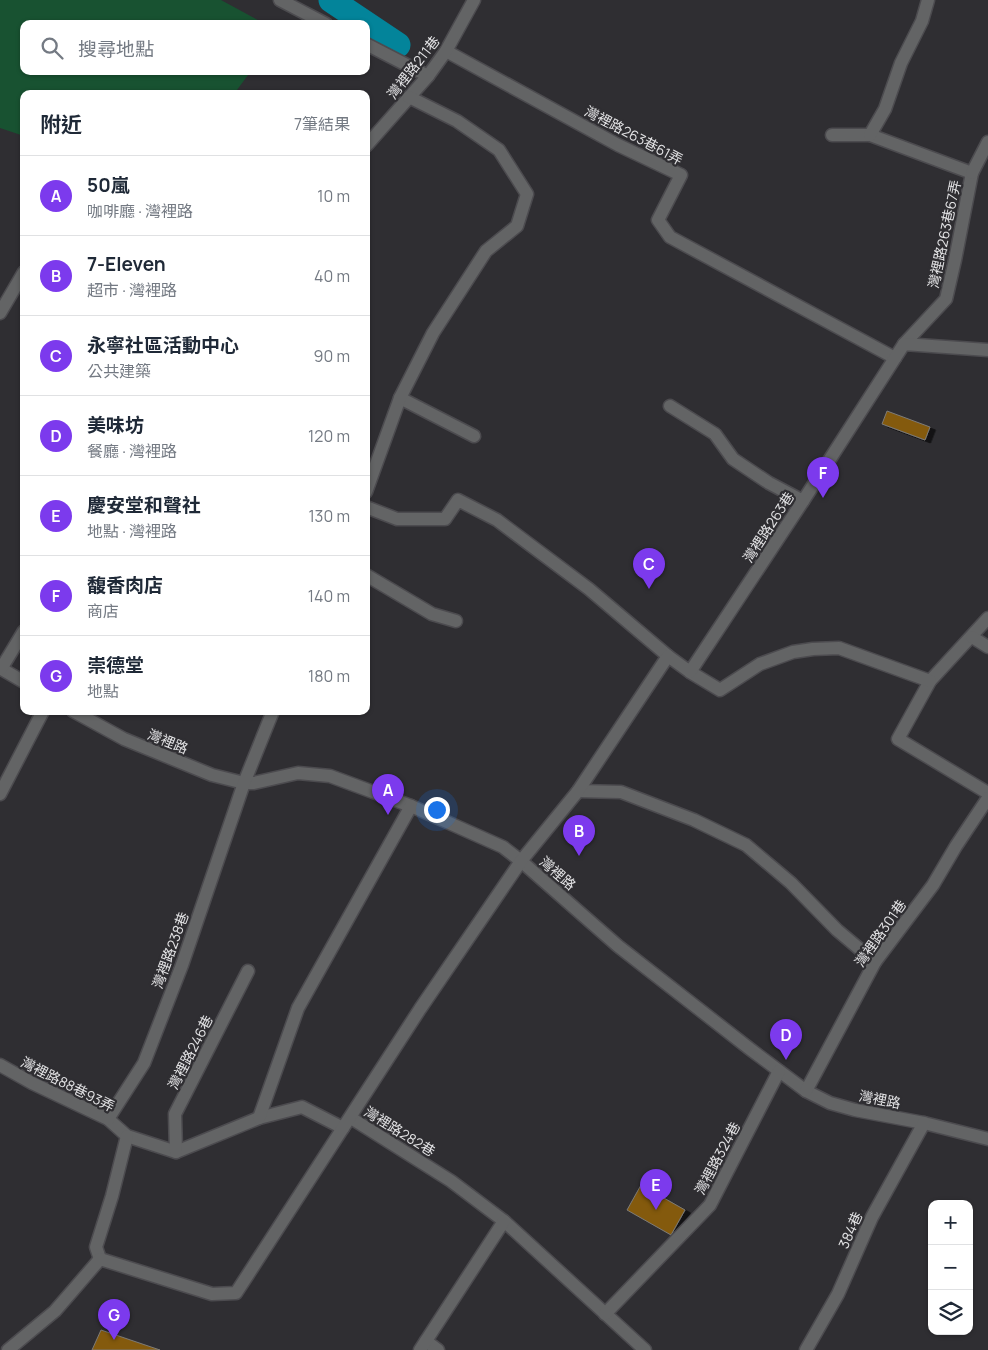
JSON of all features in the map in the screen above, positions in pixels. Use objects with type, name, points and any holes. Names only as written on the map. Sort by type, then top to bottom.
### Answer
[{"type":"street","points":[[280,0],[318,20]]},
{"type":"street","name":"灣裡路211巷","points":[[370,142],[428,76],[446,51],[474,0]]},
{"type":"street","points":[[870,135],[885,109],[901,63],[922,21],[928,0]]},
{"type":"street","points":[[370,46],[428,76]]},
{"type":"street","name":"灣裡路263巷61弄","points":[[446,51],[618,145],[682,175],[658,220],[670,237],[895,358]]},
{"type":"street","points":[[370,481],[400,398],[433,333],[486,251],[517,226],[527,194],[499,150],[457,121],[409,98]]},
{"type":"street","name":"灣裡路263巷67弄","points":[[832,135],[870,135],[972,173]]},
{"type":"street","name":"灣裡路263巷67弄","points":[[904,344],[946,299],[972,173],[988,142]]},
{"type":"street","points":[[0,313],[20,279]]},
{"type":"street","points":[[904,344],[988,350]]},
{"type":"street","name":"灣裡路263巷","points":[[690,672],[904,344]]},
{"type":"street","points":[[400,398],[474,436]]},
{"type":"street","points":[[670,406],[715,434],[733,459],[769,483],[803,501]]},
{"type":"street","points":[[370,509],[397,519],[445,519],[458,500],[497,520],[589,589],[668,656],[720,690],[760,664],[793,652],[813,649],[839,648],[930,681]]},
{"type":"street","points":[[370,577],[432,614],[456,620]]},
{"type":"street","points":[[988,618],[930,681],[898,739],[988,794]]},
{"type":"street","points":[[20,637],[1,668],[20,680]]},
{"type":"street","points":[[972,637],[988,647]]},
{"type":"street","points":[[521,861],[578,791],[668,656]]},
{"type":"street","points":[[0,794],[41,715]]},
{"type":"street","name":"灣裡路","points":[[80,715],[124,739],[212,775],[244,783],[254,783],[284,775],[313,774],[330,776],[410,806],[503,847],[618,946],[806,1091],[830,1103],[847,1108],[924,1123],[988,1139]]},
{"type":"street","name":"灣裡路238巷","points":[[108,1119],[144,1063],[182,965],[244,783],[271,715]]},
{"type":"street","points":[[578,791],[621,792],[694,820],[746,845],[791,883],[838,930],[875,962]]},
{"type":"street","name":"灣裡路301巷","points":[[806,1091],[875,962],[933,885],[988,798]]},
{"type":"street","points":[[258,1118],[298,1008],[410,806]]},
{"type":"street","name":"灣裡路282巷","points":[[521,861],[420,1009],[347,1123],[451,1181],[504,1222],[645,1350]]},
{"type":"street","name":"灣裡路246巷","points":[[176,1152],[176,1114],[248,971]]},
{"type":"street","name":"灣裡路88巷93弄","points":[[0,1065],[32,1083],[108,1119],[127,1136],[176,1152]]},
{"type":"street","name":"灣裡路324巷","points":[[605,1314],[710,1205],[779,1072]]},
{"type":"street","points":[[100,1259],[212,1294],[236,1293],[347,1123],[302,1107],[258,1118],[176,1152]]},
{"type":"street","name":"384巷","points":[[806,1350],[838,1294],[872,1217],[924,1123]]},
{"type":"street","points":[[100,1259],[96,1247],[112,1196],[127,1136]]},
{"type":"street","points":[[438,1350],[423,1345],[504,1222]]},
{"type":"street","points":[[8,1350],[55,1311],[100,1259]]},
{"type":"green space","points":[[0,0],[221,0],[258,20],[20,20],[20,75],[248,75],[237,90],[20,90],[20,135],[0,128]]},
{"type":"building","points":[[887,411],[930,427],[925,440],[882,424]]},
{"type":"building","points":[[641,1185],[685,1210],[671,1235],[627,1210]]},
{"type":"building","points":[[101,1330],[160,1350],[92,1350]]},
{"type":"waterway","points":[[331,0],[361,20]]},
{"type":"waterway","points":[[370,26],[398,45]]},
{"type":"place","name":"馥香肉店","points":[[823,498]]},
{"type":"place","name":"永寧社區活動中心","points":[[649,589]]},
{"type":"place","name":"50嵐","points":[[388,815]]},
{"type":"place","name":"7-Eleven","points":[[579,856]]},
{"type":"place","name":"美味坊","points":[[786,1060]]},
{"type":"place","name":"慶安堂和聲社","points":[[656,1210]]},
{"type":"place","name":"崇德堂","points":[[114,1340]]}]
